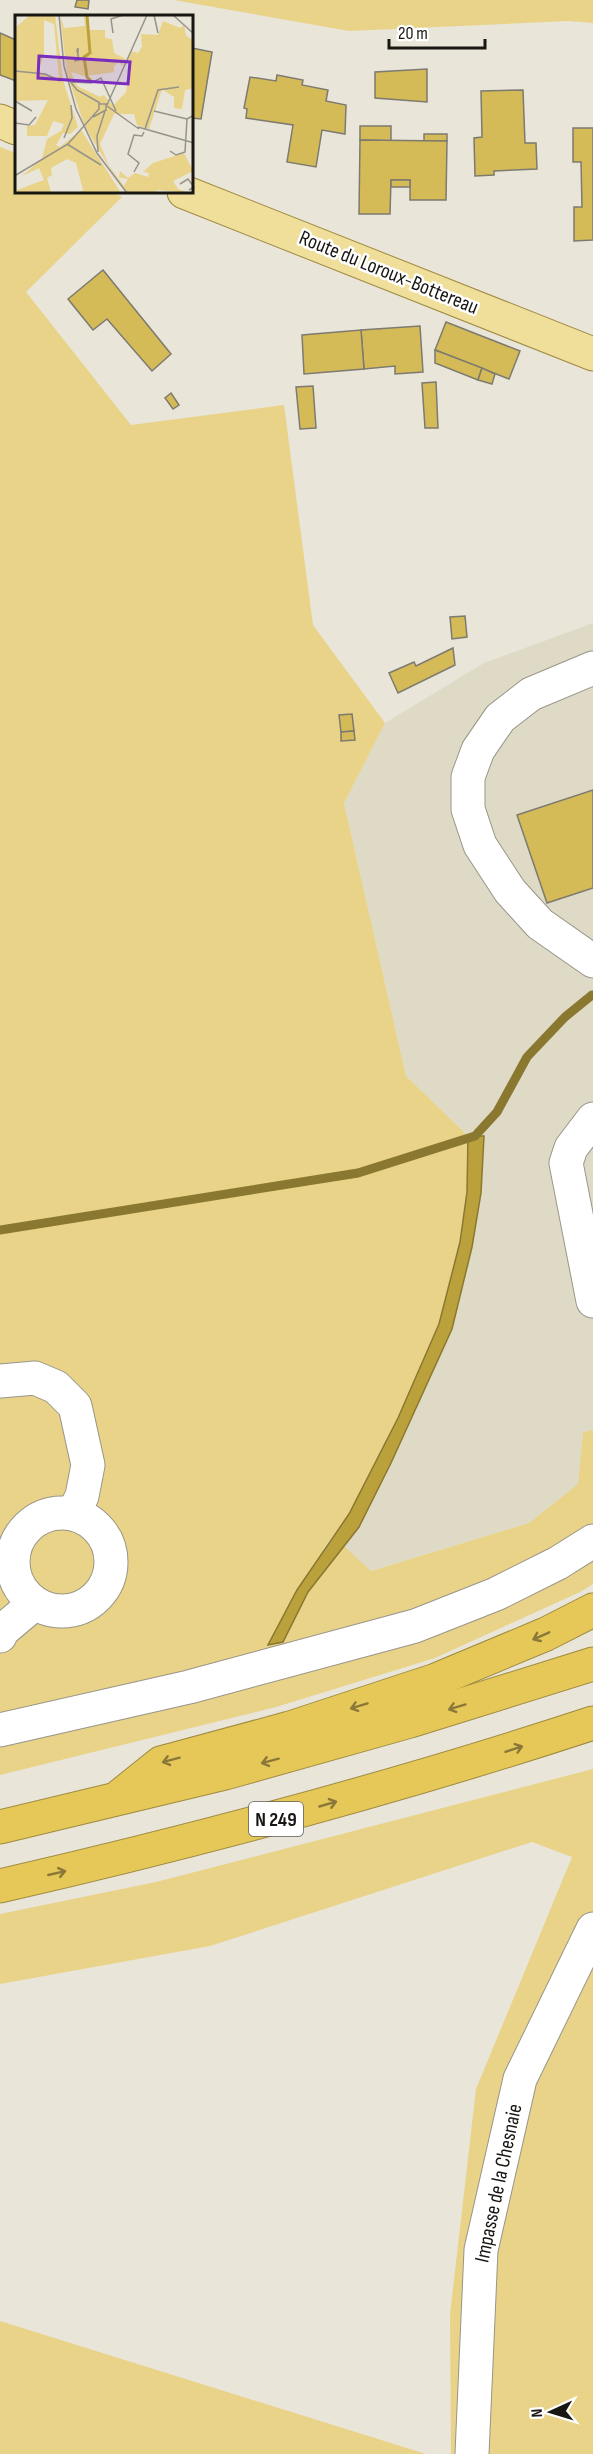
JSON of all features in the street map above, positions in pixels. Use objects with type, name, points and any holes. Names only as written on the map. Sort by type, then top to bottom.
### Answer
[{"type":"highway","points":[[115,1800],[161,1763],[290,1728],[426,1684],[546,1634],[593,1610]]},
{"type":"highway","points":[[0,1827],[225,1773],[345,1740],[593,1664]]},
{"type":"highway","name":"N 249","points":[[0,1886],[253,1825],[443,1772],[593,1723]]},
{"type":"main road","points":[[0,121],[15,128]]},
{"type":"main road","name":"Route du Loroux-Bottereau","points":[[189,194],[593,354]]},
{"type":"lane","points":[[593,668],[531,694],[500,718],[478,750],[468,777],[468,809],[480,845],[510,891],[540,924],[593,961]]},
{"type":"lane","points":[[593,1119],[571,1148],[566,1163],[593,1301]]},
{"type":"lane","points":[[0,1381],[35,1378],[56,1387],[75,1406],[88,1464],[82,1496],[73,1514]]},
{"type":"lane","points":[[56,1513],[73,1514],[88,1520],[100,1530],[108,1544],[112,1559],[110,1575],[104,1589],[93,1601],[80,1609],[64,1612],[49,1610],[34,1604],[22,1592],[14,1576],[12,1559],[16,1542],[26,1528],[39,1518],[56,1513]]},
{"type":"lane","points":[[0,1730],[189,1687],[415,1626],[496,1594],[558,1563],[593,1541]]},
{"type":"lane","points":[[0,1636],[2,1631],[34,1604]]},
{"type":"lane","name":"Impasse de la Chesnaie","points":[[472,2454],[483,2238],[520,2079],[593,1929]]},
{"type":"shaded area","points":[[174,0],[593,0],[593,23],[568,21],[349,31]]},
{"type":"shaded area","points":[[0,147],[15,153],[15,194],[115,194],[122,197],[26,292],[131,425],[284,405],[313,625],[385,723],[344,803],[406,1076],[468,1136],[467,1192],[460,1242],[439,1324],[398,1418],[349,1514],[324,1548],[283,1642],[308,1592],[344,1546],[371,1571],[529,1523],[578,1484],[583,1432],[593,1430],[593,1584],[435,1658],[276,1707],[0,1775]]},
{"type":"shaded area","points":[[593,623],[593,1430],[583,1432],[578,1484],[529,1523],[370,1571],[344,1546],[359,1527],[452,1329],[472,1247],[483,1136],[468,1136],[406,1076],[344,803],[385,723],[484,663]]},
{"type":"shaded area","points":[[468,1136],[484,1136],[481,1193],[472,1247],[452,1329],[359,1527],[308,1592],[283,1642],[268,1645],[297,1590],[349,1514],[398,1418],[439,1324],[460,1242],[467,1192]]},
{"type":"shaded area","points":[[593,1769],[593,2454],[451,2454],[450,2315],[476,2089],[572,1857],[532,1842],[210,1946],[0,1984],[0,1914],[156,1882]]},
{"type":"shaded area","points":[[0,2321],[426,2454],[0,2454]]},
{"type":"building","points":[[77,0],[89,0],[88,9],[75,7]]},
{"type":"building","points":[[0,33],[15,40],[15,81],[0,75]]},
{"type":"building","points":[[194,48],[212,52],[201,119],[194,118]]},
{"type":"building","points":[[427,69],[427,102],[375,98],[375,72]]},
{"type":"building","points":[[277,75],[303,80],[302,85],[328,90],[326,101],[346,105],[345,134],[322,130],[316,167],[287,162],[293,125],[246,118],[247,109],[244,108],[250,77],[276,81]]},
{"type":"building","points":[[523,90],[525,143],[536,143],[537,169],[494,171],[494,175],[475,176],[474,138],[482,137],[481,91]]},
{"type":"building","points":[[360,126],[391,126],[391,141],[360,140]]},
{"type":"building","points":[[573,128],[593,128],[593,240],[574,241],[574,207],[582,207],[581,162],[573,162]]},
{"type":"building","points":[[424,134],[447,134],[447,141],[424,141]]},
{"type":"building","points":[[360,140],[447,141],[446,200],[410,200],[410,180],[391,180],[390,214],[359,214]]},
{"type":"building","points":[[391,180],[410,180],[410,187],[391,187]]},
{"type":"building","points":[[103,270],[171,354],[152,371],[107,319],[93,330],[68,299]]},
{"type":"building","points":[[446,322],[520,351],[509,379],[435,350]]},
{"type":"building","points":[[420,326],[423,372],[395,374],[395,366],[364,369],[361,330]]},
{"type":"building","points":[[361,330],[364,369],[304,374],[302,335]]},
{"type":"building","points":[[435,350],[482,368],[478,380],[435,363]]},
{"type":"building","points":[[482,368],[495,374],[492,384],[478,380]]},
{"type":"building","points":[[436,382],[438,428],[425,428],[422,383]]},
{"type":"building","points":[[313,386],[316,428],[300,429],[296,387]]},
{"type":"building","points":[[171,393],[179,405],[173,409],[165,398]]},
{"type":"building","points":[[465,616],[467,637],[452,639],[450,617]]},
{"type":"building","points":[[453,648],[455,665],[398,693],[389,673],[414,662],[416,666]]},
{"type":"building","points":[[352,714],[354,731],[341,732],[339,715]]},
{"type":"building","points":[[354,731],[355,740],[341,741],[341,732]]},
{"type":"building","points":[[593,790],[593,888],[547,903],[517,815]]},
{"type":"waterway","points":[[0,1230],[358,1173],[475,1136],[497,1112],[527,1057],[565,1017],[592,995]]}]
